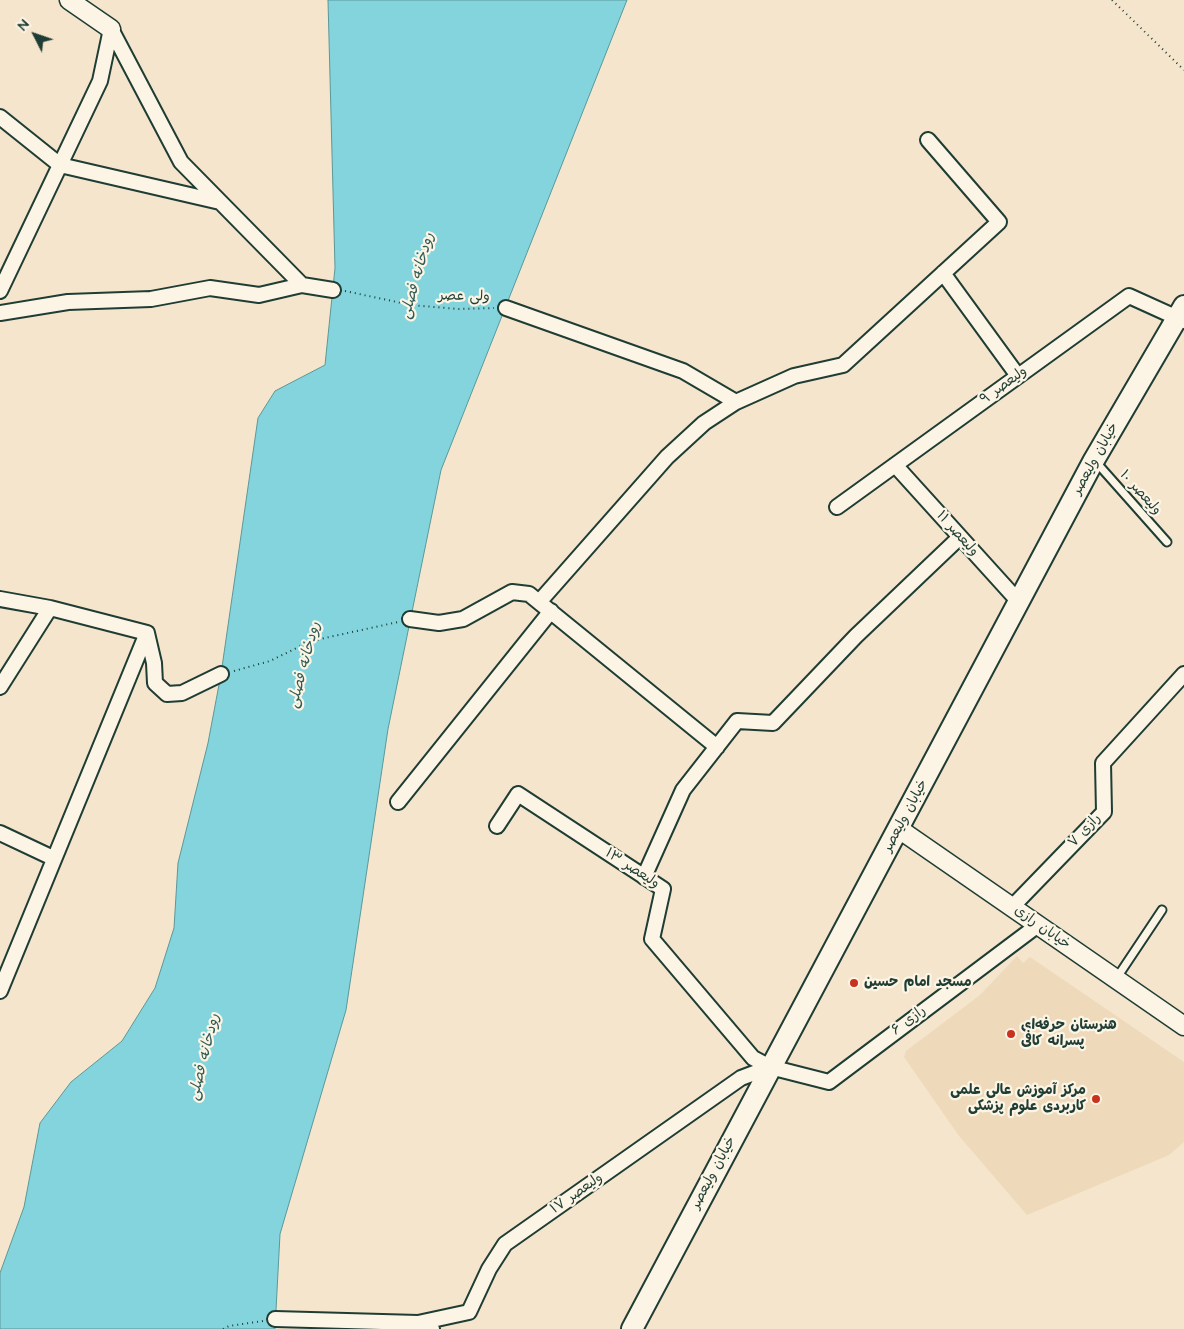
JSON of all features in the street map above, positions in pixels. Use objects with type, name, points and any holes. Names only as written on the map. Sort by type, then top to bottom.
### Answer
[{"type":"main road","name":"خیابان ولیعصر","points":[[632,1329],[1094,460],[1182,314]]},
{"type":"street","points":[[68,0],[111,29],[181,162],[302,285]]},
{"type":"street","points":[[0,291],[100,81],[111,29]]},
{"type":"street","points":[[0,117],[60,165],[220,202]]},
{"type":"street","points":[[540,601],[667,457],[704,423],[736,402],[794,376],[843,365],[999,222],[928,140]]},
{"type":"street","points":[[942,273],[1018,376]]},
{"type":"street","points":[[0,313],[68,302],[151,299],[210,288],[259,295],[302,285],[332,290]]},
{"type":"street","name":"ولیعصر ۹","points":[[837,507],[1129,296],[1182,314]]},
{"type":"street","points":[[506,308],[683,371],[736,402]]},
{"type":"street","name":"ولیعصر ۱۱","points":[[895,465],[1019,602]]},
{"type":"street","points":[[644,877],[682,790],[737,721],[773,723],[856,636],[960,537]]},
{"type":"street","points":[[410,620],[439,622],[463,619],[512,592],[529,594],[540,601],[717,747]]},
{"type":"street","points":[[0,599],[50,608],[147,633]]},
{"type":"street","points":[[0,687],[50,608]]},
{"type":"street","points":[[398,802],[551,610]]},
{"type":"street","points":[[147,633],[154,663],[155,684],[166,694],[182,693],[221,674]]},
{"type":"street","points":[[0,990],[147,633]]},
{"type":"street","name":"رازی ۷","points":[[1012,907],[1104,812],[1103,763],[1184,674]]},
{"type":"street","name":"ولیعصر ۱۳","points":[[497,826],[518,794],[663,889],[652,939],[753,1058],[770,1067]]},
{"type":"street","name":"خیابان رازی","points":[[899,829],[1184,1026]]},
{"type":"street","points":[[0,833],[53,858]]},
{"type":"street","name":"رازی ۶","points":[[770,1067],[829,1082],[1038,925]]},
{"type":"street","name":"ولیعصر ۱۷","points":[[418,1323],[469,1312],[489,1269],[505,1244],[741,1078],[770,1067]]},
{"type":"street","points":[[275,1319],[418,1323],[432,1329]]},
{"type":"lane","name":"ولیعصر ۱۰","points":[[1094,460],[1167,542]]},
{"type":"lane","points":[[1116,979],[1162,910]]},
{"type":"path","points":[[1112,0],[1184,70]]},
{"type":"path","name":"ولی عصر","points":[[332,290],[410,306],[506,308]]},
{"type":"path","points":[[221,674],[270,661],[311,641],[410,620]]},
{"type":"path","points":[[223,1329],[229,1326],[275,1319]]},
{"type":"shaded area","points":[[1017,956],[1023,963],[1030,957],[1184,1062],[1184,1142],[1169,1155],[1027,1215],[959,1136],[904,1057],[906,1051],[980,995]]},
{"type":"water","name":"رودخانه فصلی","points":[[328,0],[627,0],[441,470],[388,729],[346,1010],[280,1234],[275,1329],[0,1329],[0,1273],[24,1207],[40,1123],[71,1082],[122,1041],[155,988],[174,928],[178,863],[208,743],[221,674],[258,418],[275,391],[325,365],[335,268]]},
{"type":"place","name":"مسجد امام حسین","points":[[854,983]]},
{"type":"place","name":"هنرستان حرفه‌ای پسرانه کافی","points":[[1011,1034]]},
{"type":"place","name":"مرکز آموزش عالی علمی کاربردی علوم پزشکی","points":[[1096,1099]]}]
